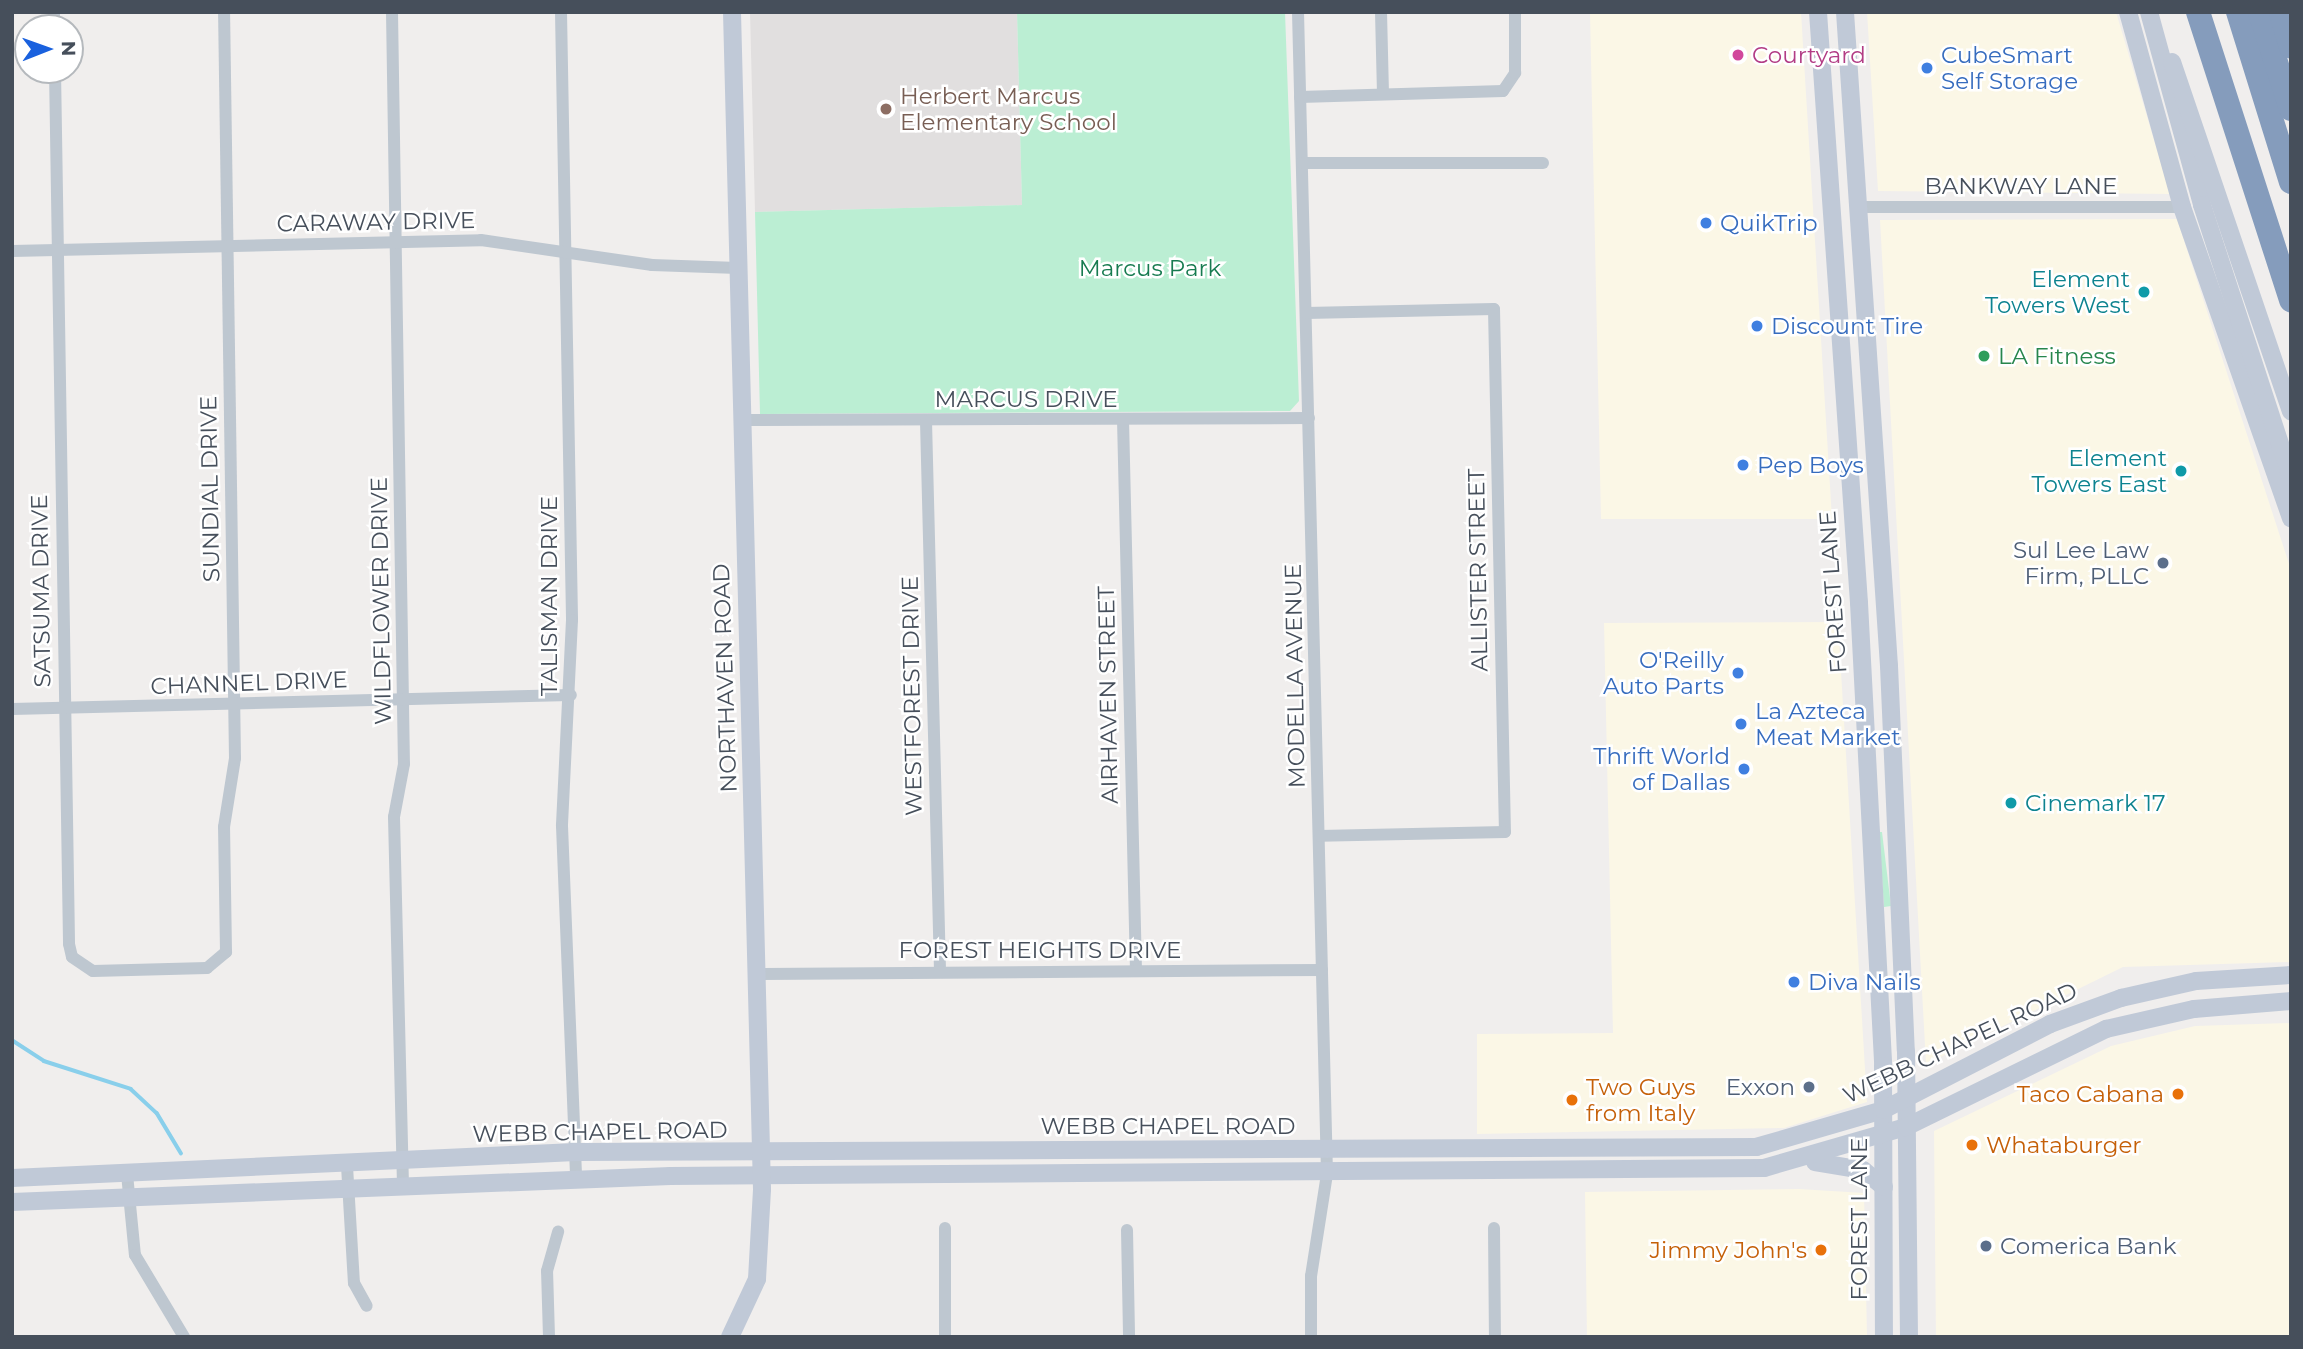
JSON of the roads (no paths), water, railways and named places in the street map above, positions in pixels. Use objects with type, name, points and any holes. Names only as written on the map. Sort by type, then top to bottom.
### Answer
[{"type":"highway","points":[[2198,12],[2291,300]]},
{"type":"highway","points":[[2238,12],[2291,182]]},
{"type":"highway","points":[[2260,12],[2291,109]]},
{"type":"highway","points":[[2281,12],[2291,47]]},
{"type":"main road","name":"NORTHAVEN ROAD","points":[[730,1337],[757,1279],[762,1178],[732,12]]},
{"type":"main road","name":"FOREST LANE","points":[[1818,12],[1863,667],[1884,1136],[1884,1337]]},
{"type":"main road","name":"FOREST LANE","points":[[1844,12],[1861,207],[1896,806],[1907,1099],[1909,1337]]},
{"type":"main road","points":[[2128,12],[2182,207],[2291,518]]},
{"type":"main road","points":[[2149,12],[2202,205],[2291,478]]},
{"type":"main road","points":[[2154,12],[2291,411]]},
{"type":"main road","points":[[1833,208],[1861,207]]},
{"type":"main road","points":[[1851,490],[1878,489]]},
{"type":"main road","points":[[1863,667],[1889,666]]},
{"type":"main road","points":[[1869,807],[1896,806]]},
{"type":"main road","name":"WEBB CHAPEL ROAD","points":[[12,1178],[347,1166],[575,1152],[1700,1148],[1777,1143],[1883,1110],[2082,1010],[2196,981],[2291,975]]},
{"type":"main road","points":[[2196,981],[2202,1007]]},
{"type":"main road","name":"WEBB CHAPEL ROAD","points":[[12,1202],[349,1191],[576,1178],[1703,1170],[1798,1163],[1906,1128],[2106,1029],[2202,1007],[2291,1001]]},
{"type":"main road","points":[[1700,1148],[1703,1170]]},
{"type":"main road","points":[[1798,1163],[1846,1164],[1884,1187]]},
{"type":"main road","points":[[1884,1290],[1908,1290]]},
{"type":"street","name":"SUNDIAL DRIVE","points":[[221,962],[227,942],[224,827],[235,758],[224,12]]},
{"type":"street","name":"WILDFLOWER DRIVE","points":[[392,12],[404,700],[404,764],[394,817],[403,1188]]},
{"type":"street","name":"TALISMAN DRIVE","points":[[561,12],[571,695],[562,826],[576,1178]]},
{"type":"street","name":"MODELLA AVENUE","points":[[1298,12],[1328,1174],[1311,1276],[1311,1337]]},
{"type":"street","points":[[1381,12],[1383,94]]},
{"type":"street","points":[[1300,97],[1493,94],[1509,85],[1515,65],[1515,12]]},
{"type":"street","name":"SATSUMA DRIVE","points":[[55,84],[64,708],[72,957],[93,971],[221,962]]},
{"type":"street","points":[[1302,163],[1543,163]]},
{"type":"street","name":"BANKWAY LANE","points":[[1861,207],[2182,207]]},
{"type":"street","name":"CARAWAY DRIVE","points":[[12,251],[396,242],[516,242],[652,265],[738,268]]},
{"type":"street","name":"ALLISTER STREET","points":[[1306,313],[1494,309],[1504,832],[1320,836]]},
{"type":"street","name":"MARCUS DRIVE","points":[[742,420],[1309,418]]},
{"type":"street","name":"AIRHAVEN STREET","points":[[1123,419],[1136,971]]},
{"type":"street","name":"WESTFOREST DRIVE","points":[[926,421],[940,971]]},
{"type":"street","name":"CHANNEL DRIVE","points":[[12,709],[571,695]]},
{"type":"street","name":"FOREST HEIGHTS DRIVE","points":[[757,974],[1322,970]]},
{"type":"street","points":[[347,1166],[354,1283],[367,1306]]},
{"type":"street","points":[[127,1174],[127,1198],[135,1255],[184,1337]]},
{"type":"street","points":[[945,1228],[945,1337]]},
{"type":"street","points":[[1494,1228],[1495,1337]]},
{"type":"street","points":[[1127,1230],[1129,1337]]},
{"type":"street","points":[[549,1337],[547,1271],[558,1232]]},
{"type":"waterway","points":[[12,1040],[44,1061],[131,1089],[157,1113],[181,1153]]},
{"type":"place","name":"Courtyard","points":[[1738,55]]},
{"type":"place","name":"CubeSmart Self Storage","points":[[1927,68]]},
{"type":"place","name":"Herbert Marcus Elementary School","points":[[886,109]]},
{"type":"place","name":"QuikTrip","points":[[1706,223]]},
{"type":"place","name":"Element Towers West","points":[[2144,292]]},
{"type":"place","name":"Discount Tire","points":[[1757,326]]},
{"type":"place","name":"LA Fitness","points":[[1984,356]]},
{"type":"place","name":"Pep Boys","points":[[1743,465]]},
{"type":"place","name":"Element Towers East","points":[[2181,471]]},
{"type":"place","name":"Sul Lee Law Firm, PLLC","points":[[2163,563]]},
{"type":"place","name":"O'Reilly Auto Parts","points":[[1738,673]]},
{"type":"place","name":"La Azteca Meat Market","points":[[1741,724]]},
{"type":"place","name":"Thrift World of Dallas","points":[[1744,769]]},
{"type":"place","name":"Cinemark 17","points":[[2011,803]]},
{"type":"place","name":"Diva Nails","points":[[1794,982]]},
{"type":"place","name":"Exxon","points":[[1809,1087]]},
{"type":"place","name":"Taco Cabana","points":[[2178,1094]]},
{"type":"place","name":"Two Guys from Italy","points":[[1572,1100]]},
{"type":"place","name":"Whataburger","points":[[1972,1145]]},
{"type":"place","name":"Comerica Bank","points":[[1986,1246]]},
{"type":"place","name":"Jimmy John's","points":[[1821,1250]]},
{"type":"park label","name":"Marcus Park","points":[[1150,268]]}]
